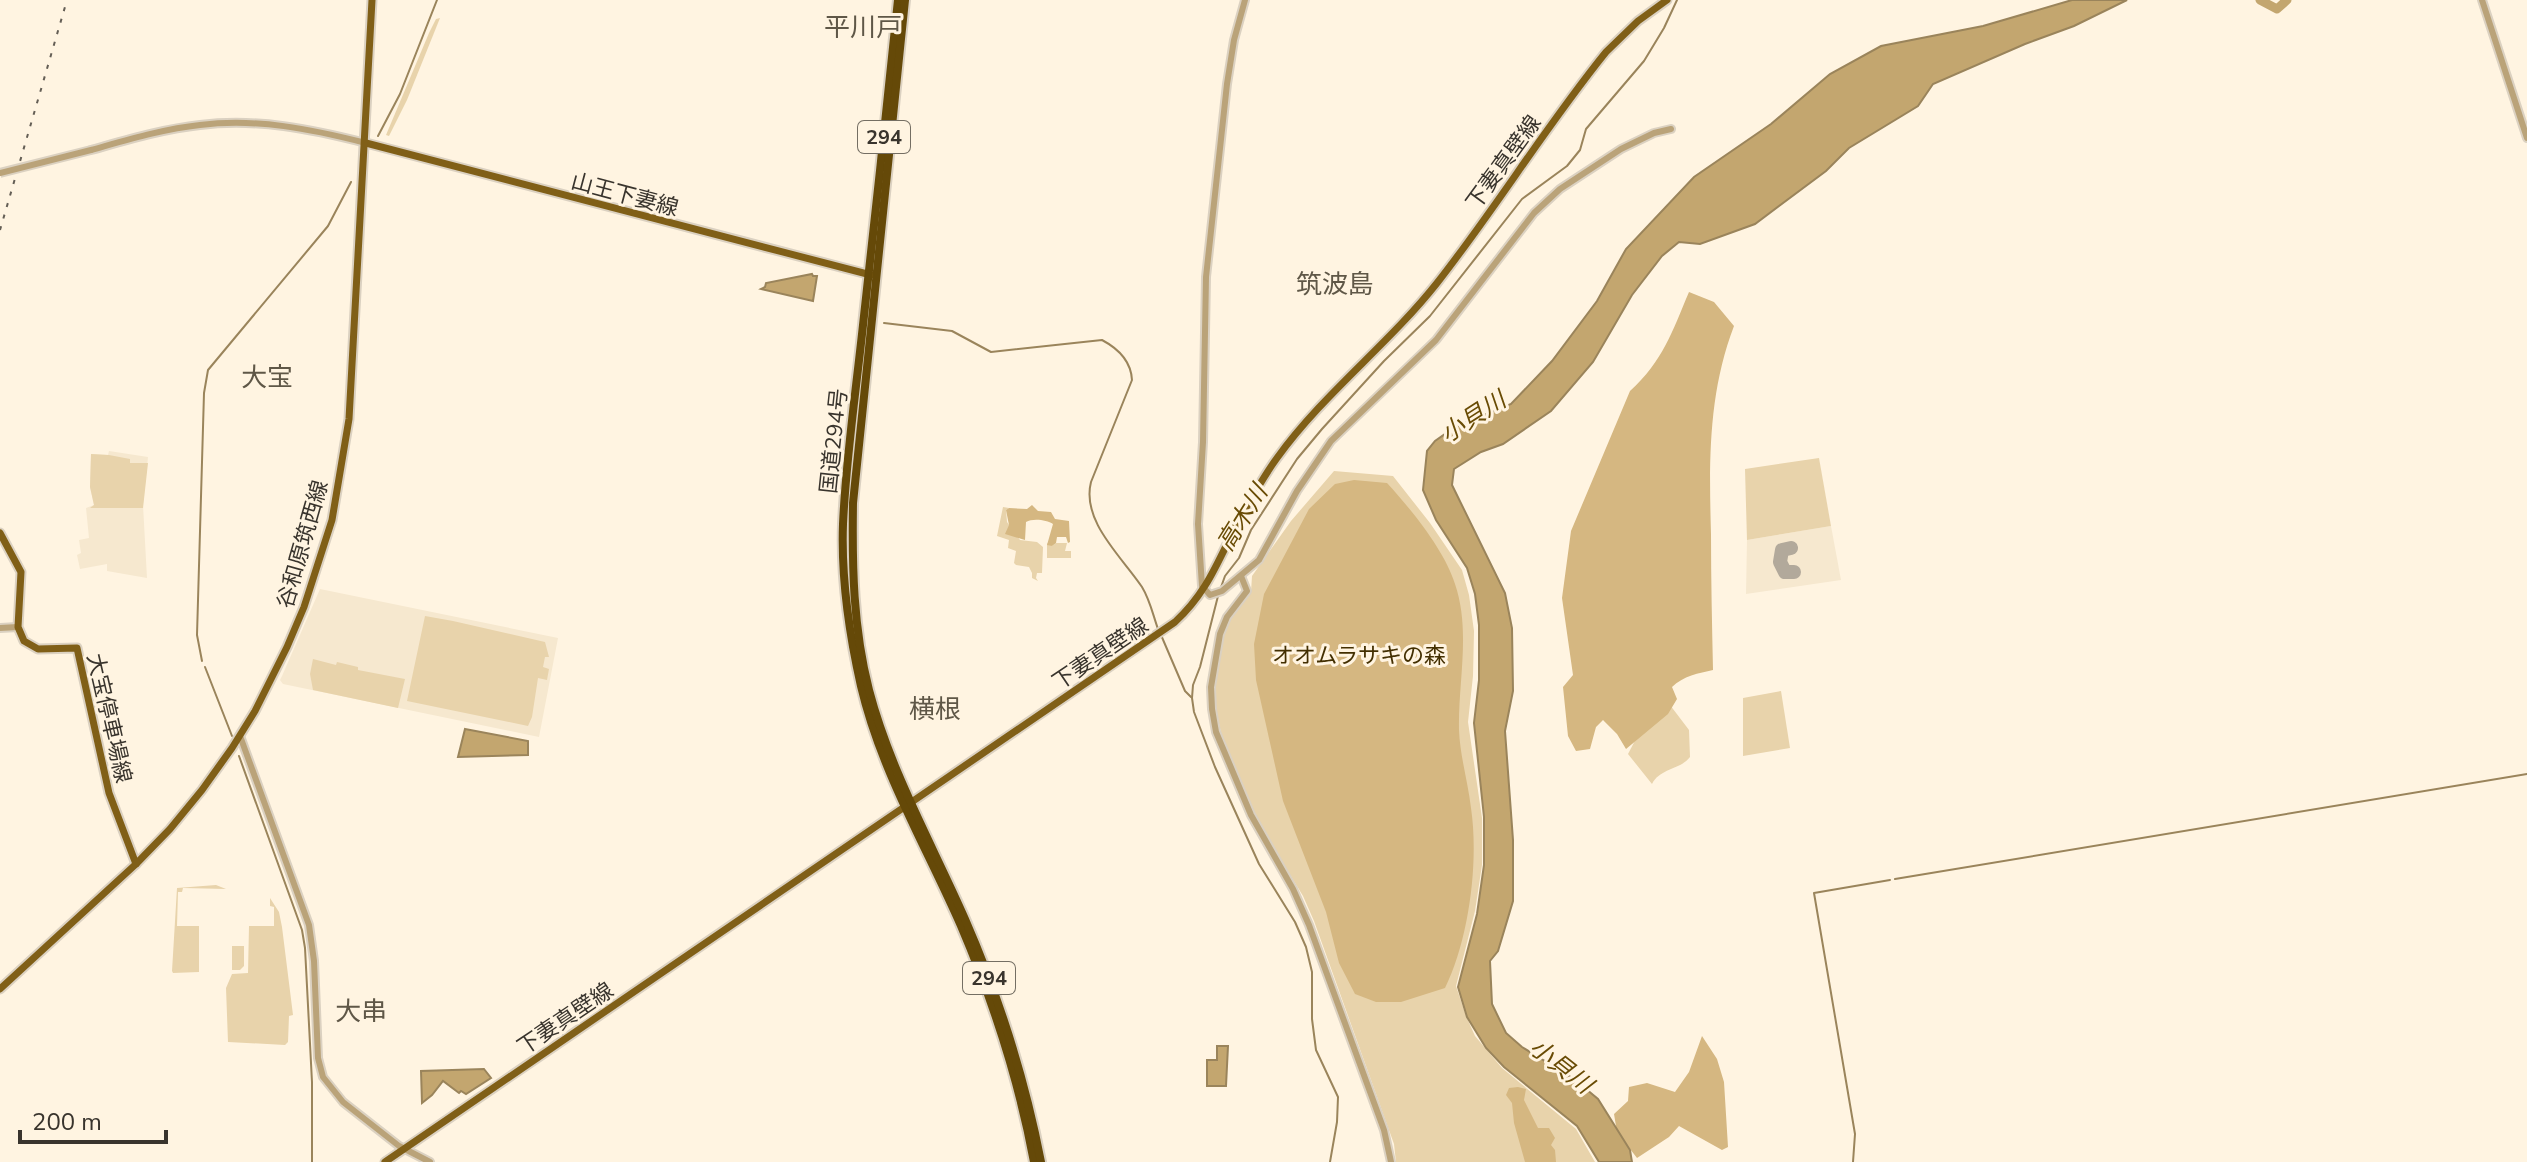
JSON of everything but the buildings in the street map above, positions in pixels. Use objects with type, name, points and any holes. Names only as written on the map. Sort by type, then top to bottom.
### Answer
[{"type":"highway","name":"国道294号","points":[[898,0],[853,503],[856,622],[869,689],[888,747],[1001,1033],[1023,1108],[1034,1162]]},
{"type":"highway","name":"国道294号","points":[[873,276],[905,0]]},
{"type":"highway","name":"294","points":[[909,806],[988,975],[1008,1031],[1041,1162]]},
{"type":"main road","name":"谷和原筑西線","points":[[0,989],[136,864],[202,790],[240,736],[301,616],[335,506],[349,419],[372,0]]},
{"type":"main road","name":"下妻真壁線","points":[[385,1162],[909,806],[1185,613],[1204,591],[1240,518],[1290,441],[1436,284],[1606,52],[1638,21],[1667,0]]},
{"type":"main road","name":"山王下妻線","points":[[366,143],[873,276]]},
{"type":"main road","points":[[0,533],[22,575],[18,627]]},
{"type":"main road","name":"大宝停車場線","points":[[18,627],[24,641],[35,648],[77,648],[109,793],[136,864]]},
{"type":"street","points":[[1245,0],[1227,84],[1206,277],[1198,524],[1200,572],[1204,591],[1210,595],[1218,593],[1241,576],[1263,554],[1297,491],[1331,441],[1436,340],[1534,213],[1560,189],[1621,149],[1654,133],[1671,129]]},
{"type":"street","points":[[2482,0],[2527,138]]},
{"type":"street","points":[[0,173],[174,129],[221,123],[281,125],[366,143]]},
{"type":"street","points":[[1241,576],[1247,591],[1222,627],[1212,671],[1211,698],[1216,732],[1257,829],[1293,889],[1309,925],[1384,1130],[1391,1162]]},
{"type":"street","points":[[0,628],[18,627]]},
{"type":"street","points":[[240,736],[309,925],[314,961],[318,1058],[323,1077],[343,1102],[404,1149],[430,1162]]},
{"type":"shaded area","points":[[2072,0],[2127,0],[2074,26],[1933,84],[1918,106],[1849,148],[1826,171],[1755,224],[1700,244],[1679,242],[1662,256],[1632,295],[1593,362],[1551,411],[1503,444],[1481,452],[1454,469],[1452,485],[1505,593],[1512,628],[1513,691],[1505,731],[1513,840],[1513,901],[1498,951],[1490,961],[1492,1004],[1506,1033],[1598,1099],[1630,1150],[1632,1162],[1599,1162],[1577,1126],[1504,1067],[1486,1048],[1467,1017],[1458,987],[1477,914],[1484,865],[1484,817],[1474,723],[1479,680],[1479,625],[1475,594],[1467,568],[1436,520],[1423,490],[1427,451],[1455,427],[1511,404],[1552,361],[1597,301],[1626,249],[1694,177],[1771,124],[1830,74],[1881,46],[1983,26]]},
{"type":"shaded area","points":[[812,274],[817,276],[813,301],[761,289],[766,283]]},
{"type":"shaded area","points":[[109,451],[148,457],[143,505],[147,578],[107,571],[107,564],[80,569],[77,555],[81,553],[79,540],[89,538],[86,508],[94,505],[90,487],[91,454],[108,455]]},
{"type":"shaded area","points":[[1831,526],[1841,580],[1746,594],[1747,540]]},
{"type":"shaded area","points":[[320,589],[558,638],[539,737],[283,684],[280,680]]},
{"type":"shaded area","points":[[465,729],[528,741],[528,755],[458,757]]},
{"type":"shaded area","points":[[1217,1046],[1228,1046],[1226,1086],[1207,1086],[1207,1060],[1217,1060]]},
{"type":"shaded area","points":[[484,1069],[491,1078],[466,1094],[459,1093],[443,1081],[422,1103],[421,1071]]},
{"type":"green space","points":[[440,18],[407,100],[389,136],[386,135],[429,33],[436,19]]},
{"type":"green space","points":[[1689,292],[1714,302],[1734,326],[1719,377],[1712,428],[1713,670],[1676,683],[1672,687],[1677,699],[1668,714],[1626,749],[1603,720],[1596,727],[1590,749],[1576,751],[1568,736],[1563,687],[1573,675],[1562,598],[1571,531],[1630,391],[1659,357]]},
{"type":"green space","points":[[91,454],[130,459],[130,463],[148,463],[143,508],[90,508],[94,505],[90,487]]},
{"type":"green space","points":[[1819,458],[1831,526],[1747,540],[1745,469]]},
{"type":"green space","name":"オオムラサキの森","points":[[1334,471],[1393,476],[1462,570],[1474,631],[1468,722],[1482,818],[1482,865],[1475,911],[1456,986],[1475,1036],[1502,1068],[1576,1129],[1595,1162],[1396,1162],[1394,1144],[1314,921],[1303,896],[1258,822],[1222,738],[1215,703],[1216,672],[1230,618],[1251,592],[1252,576],[1291,521]]},
{"type":"green space","name":"オオムラサキの森","points":[[1354,480],[1387,483],[1416,518],[1450,571],[1462,620],[1459,730],[1473,829],[1470,900],[1460,947],[1445,988],[1401,1002],[1376,1002],[1355,994],[1339,963],[1326,912],[1283,801],[1256,680],[1254,644],[1264,594],[1309,509],[1335,484]]},
{"type":"green space","points":[[1032,505],[1038,511],[1051,512],[1055,519],[1069,521],[1070,542],[1066,537],[1057,537],[1056,543],[1047,545],[1053,524],[1040,520],[1026,522],[1025,540],[1005,534],[1009,525],[1006,510],[1027,509]]},
{"type":"green space","points":[[1003,507],[1009,508],[1006,510],[1007,522],[1020,540],[1037,542],[1043,547],[1042,573],[1037,573],[1038,581],[1032,578],[1029,567],[1014,563],[1016,551],[1008,548],[1009,540],[997,536]]},
{"type":"green space","points":[[1047,543],[1052,546],[1067,543],[1065,551],[1071,551],[1071,558],[1047,558]]},
{"type":"green space","points":[[425,616],[545,642],[549,657],[545,657],[543,667],[549,669],[547,680],[538,678],[528,726],[407,701]]},
{"type":"green space","points":[[313,659],[405,679],[398,708],[313,690],[310,674]]},
{"type":"green space","points":[[1781,691],[1790,748],[1743,756],[1743,698]]},
{"type":"green space","points":[[1670,705],[1689,730],[1690,757],[1660,775],[1652,784],[1628,754],[1639,733]]},
{"type":"green space","points":[[216,885],[226,889],[183,888],[182,892],[178,892],[177,926],[199,926],[199,972],[173,973],[177,888]]},
{"type":"green space","points":[[270,898],[279,912],[282,927],[293,1015],[289,1016],[288,1042],[285,1045],[228,1042],[226,988],[232,974],[248,973],[249,926],[274,926],[274,907],[270,906]]},
{"type":"green space","points":[[232,946],[244,946],[244,966],[240,970],[232,970]]},
{"type":"green space","points":[[1702,1036],[1717,1059],[1724,1082],[1728,1147],[1722,1150],[1679,1126],[1669,1137],[1637,1158],[1617,1132],[1614,1114],[1628,1101],[1629,1087],[1647,1083],[1675,1092],[1689,1072]]},
{"type":"green space","points":[[1509,1088],[1526,1089],[1524,1100],[1538,1128],[1549,1128],[1555,1138],[1551,1145],[1555,1150],[1556,1162],[1525,1162],[1512,1103],[1506,1095]]},
{"type":"waterway","points":[[378,136],[400,94],[437,0]]},
{"type":"waterway","name":"高木川","points":[[1220,590],[1251,530],[1297,459],[1384,361],[1430,316],[1522,199],[1567,166],[1580,150],[1586,129],[1644,61],[1677,0]]},
{"type":"waterway","points":[[2260,0],[2277,9],[2287,0]]},
{"type":"waterway","points":[[202,661],[197,635],[204,393],[208,370],[328,226],[351,182]]},
{"type":"waterway","points":[[884,323],[952,331],[991,352],[1102,340],[1123,356],[1132,380],[1091,482],[1090,496],[1097,524],[1142,587],[1158,629]]},
{"type":"waterway","name":"高木川","points":[[1218,596],[1193,685],[1194,712],[1259,864],[1295,922],[1306,947],[1312,972],[1312,1019],[1316,1050],[1338,1097],[1330,1162]]},
{"type":"waterway","points":[[1161,635],[1185,691],[1191,697]]},
{"type":"waterway","points":[[205,667],[232,736]]},
{"type":"waterway","points":[[239,756],[302,930],[312,1082],[312,1162]]},
{"type":"waterway","points":[[1895,879],[2527,774]]},
{"type":"waterway","points":[[1853,1162],[1855,1134],[1814,893],[1890,880]]},
{"type":"taxiway","points":[[1791,548],[1782,550],[1780,562],[1785,572],[1794,572]]},
{"type":"railway","points":[[0,230],[67,0]]},
{"type":"district","name":"平川戸","points":[[863,27]]},
{"type":"district","name":"筑波島","points":[[1335,284]]},
{"type":"district","name":"大宝","points":[[267,377]]},
{"type":"district","name":"横根","points":[[935,709]]},
{"type":"district","name":"大串","points":[[361,1011]]},
{"type":"water label","name":"小貝川","points":[[1473,417]]},
{"type":"water label","name":"小貝川","points":[[1561,1066]]}]
